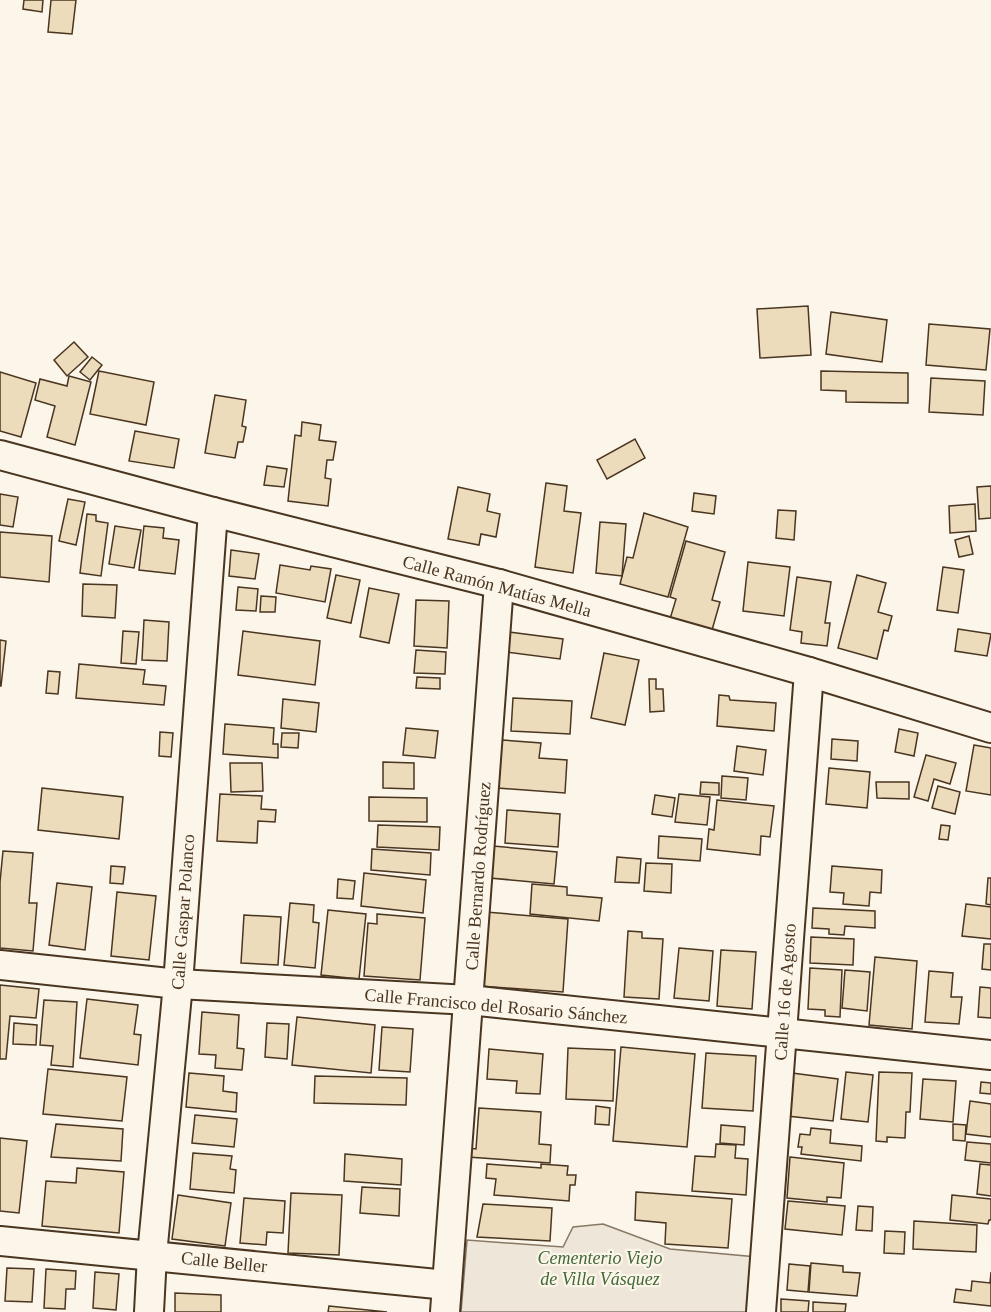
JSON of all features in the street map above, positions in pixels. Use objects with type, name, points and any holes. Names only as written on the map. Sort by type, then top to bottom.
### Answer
[{"type":"street","name":"Calle Ramón Matías Mella","points":[[0,455],[213,512],[499,584],[809,672],[991,728]]},
{"type":"street","name":"Calle Gaspar Polanco","points":[[149,1312],[152,1255],[178,984],[213,512]]},
{"type":"street","name":"Calle Bernardo Rodríguez","points":[[446,1298],[499,584]]},
{"type":"street","name":"Calle 16 de Agosto","points":[[761,1312],[809,672]]},
{"type":"street","name":"Calle Francisco del Rosario Sánchez","points":[[0,966],[178,984],[469,1000],[991,1055]]},
{"type":"street","name":"Calle Beller","points":[[0,1241],[152,1255],[446,1298]]},
{"type":"green space","name":"Cementerio Viejo de Villa Vásquez","points":[[603,1224],[670,1249],[757,1257],[753,1312],[461,1312],[467,1240],[563,1247],[573,1227]]},
{"type":"building","points":[[24,0],[43,0],[42,12],[23,9]]},
{"type":"building","points":[[51,0],[76,0],[72,34],[48,32]]},
{"type":"building","points":[[808,306],[811,355],[760,358],[757,309]]},
{"type":"building","points":[[831,312],[887,320],[882,362],[826,354]]},
{"type":"building","points":[[929,324],[990,329],[986,370],[926,365]]},
{"type":"building","points":[[74,342],[88,357],[67,376],[54,360]]},
{"type":"building","points":[[92,357],[102,365],[90,380],[80,372]]},
{"type":"building","points":[[99,371],[154,382],[146,425],[90,414]]},
{"type":"building","points":[[821,371],[908,373],[908,403],[846,402],[846,391],[821,390]]},
{"type":"building","points":[[0,372],[36,383],[21,437],[0,431]]},
{"type":"building","points":[[69,376],[91,382],[75,445],[47,437],[55,406],[35,400],[40,379],[67,386]]},
{"type":"building","points":[[931,378],[985,381],[983,415],[929,412]]},
{"type":"building","points":[[215,395],[246,400],[242,426],[246,427],[243,442],[238,442],[235,458],[205,453]]},
{"type":"building","points":[[302,422],[321,425],[319,440],[336,442],[333,460],[327,460],[325,478],[331,479],[328,506],[288,501],[295,435],[301,436]]},
{"type":"building","points":[[135,431],[179,439],[174,468],[129,461]]},
{"type":"building","points":[[635,439],[645,458],[607,479],[597,460]]},
{"type":"building","points":[[267,466],[287,469],[284,487],[264,485]]},
{"type":"building","points":[[546,483],[567,486],[564,511],[581,513],[573,573],[535,567]]},
{"type":"building","points":[[991,486],[991,518],[979,519],[977,487]]},
{"type":"building","points":[[458,487],[490,494],[487,511],[500,514],[496,537],[481,534],[479,545],[448,539]]},
{"type":"building","points":[[694,493],[716,496],[714,514],[692,511]]},
{"type":"building","points":[[0,494],[18,497],[13,527],[0,525]]},
{"type":"building","points":[[68,499],[85,502],[76,545],[59,541]]},
{"type":"building","points":[[975,504],[976,531],[950,533],[949,506]]},
{"type":"building","points":[[778,510],[796,511],[794,540],[776,538]]},
{"type":"building","points":[[644,513],[688,527],[668,597],[620,584],[627,557],[633,558]]},
{"type":"building","points":[[87,514],[96,515],[96,521],[108,523],[101,576],[80,573]]},
{"type":"building","points":[[600,522],[626,524],[622,576],[596,573]]},
{"type":"building","points":[[115,526],[141,530],[134,568],[109,564]]},
{"type":"building","points":[[144,526],[164,528],[163,538],[179,540],[175,574],[139,570]]},
{"type":"building","points":[[0,532],[52,536],[49,582],[0,577]]},
{"type":"building","points":[[969,536],[973,554],[959,557],[955,540]]},
{"type":"building","points":[[686,541],[725,552],[712,600],[720,602],[712,630],[670,619],[676,599],[670,597]]},
{"type":"building","points":[[231,550],[259,554],[255,579],[229,576]]},
{"type":"building","points":[[748,562],[790,567],[784,616],[743,611]]},
{"type":"building","points":[[280,565],[310,570],[311,566],[331,569],[325,602],[276,593]]},
{"type":"building","points":[[943,567],[964,570],[958,613],[937,610]]},
{"type":"building","points":[[336,575],[360,580],[351,623],[327,618]]},
{"type":"building","points":[[857,575],[886,583],[878,612],[892,616],[888,631],[884,630],[877,659],[838,648]]},
{"type":"building","points":[[797,577],[831,582],[825,623],[830,623],[827,646],[801,643],[802,632],[790,630]]},
{"type":"building","points":[[83,584],[117,585],[115,618],[82,616]]},
{"type":"building","points":[[238,587],[258,589],[256,611],[236,610]]},
{"type":"building","points":[[369,588],[399,594],[389,643],[360,637]]},
{"type":"building","points":[[261,596],[276,597],[275,612],[260,612]]},
{"type":"building","points":[[416,600],[449,601],[447,648],[414,646]]},
{"type":"building","points":[[144,620],[169,622],[167,661],[142,660]]},
{"type":"building","points":[[958,629],[991,634],[987,656],[955,651]]},
{"type":"building","points":[[123,631],[139,632],[136,664],[121,663]]},
{"type":"building","points":[[243,631],[320,641],[315,685],[238,675]]},
{"type":"building","points":[[509,632],[563,639],[560,659],[507,652]]},
{"type":"building","points":[[0,640],[6,641],[1,686],[0,686]]},
{"type":"building","points":[[416,650],[446,652],[445,674],[414,673]]},
{"type":"building","points":[[604,653],[639,660],[625,725],[591,718]]},
{"type":"building","points":[[79,664],[145,670],[143,684],[166,686],[164,705],[76,698]]},
{"type":"building","points":[[48,671],[60,672],[58,694],[46,693]]},
{"type":"building","points":[[417,677],[440,678],[440,689],[416,688]]},
{"type":"building","points":[[649,679],[656,679],[656,689],[663,689],[664,711],[650,712]]},
{"type":"building","points":[[719,695],[729,696],[730,700],[776,703],[774,731],[717,726]]},
{"type":"building","points":[[513,698],[572,701],[570,734],[511,731]]},
{"type":"building","points":[[283,699],[319,703],[316,732],[281,728]]},
{"type":"building","points":[[225,724],[274,728],[273,744],[278,744],[278,758],[223,754]]},
{"type":"building","points":[[406,728],[438,731],[435,758],[403,755]]},
{"type":"building","points":[[899,729],[918,733],[914,756],[895,752]]},
{"type":"building","points":[[160,732],[173,733],[171,757],[159,756]]},
{"type":"building","points":[[282,733],[299,733],[298,748],[281,747]]},
{"type":"building","points":[[832,739],[858,741],[857,761],[831,759]]},
{"type":"building","points":[[502,740],[541,743],[539,758],[567,760],[565,793],[498,788]]},
{"type":"building","points":[[974,745],[991,748],[991,795],[966,791]]},
{"type":"building","points":[[737,746],[766,750],[763,775],[734,771]]},
{"type":"building","points":[[926,755],[956,763],[950,784],[934,779],[928,801],[914,797]]},
{"type":"building","points":[[383,762],[414,763],[414,789],[383,788]]},
{"type":"building","points":[[230,763],[262,763],[263,791],[231,792]]},
{"type":"building","points":[[829,768],[870,772],[867,808],[826,804]]},
{"type":"building","points":[[722,776],[748,778],[746,800],[721,798]]},
{"type":"building","points":[[701,782],[719,783],[719,795],[700,794]]},
{"type":"building","points":[[876,782],[909,782],[909,799],[877,798]]},
{"type":"building","points":[[938,786],[960,792],[955,814],[932,808]]},
{"type":"building","points":[[42,788],[123,797],[119,839],[38,830]]},
{"type":"building","points":[[220,794],[262,796],[261,809],[276,810],[275,822],[258,821],[257,843],[217,841]]},
{"type":"building","points":[[679,794],[710,797],[707,825],[675,822]]},
{"type":"building","points":[[655,795],[675,798],[672,817],[652,814]]},
{"type":"building","points":[[369,797],[427,798],[427,822],[369,821]]},
{"type":"building","points":[[717,800],[774,806],[770,837],[761,836],[760,855],[707,849],[709,829],[714,830]]},
{"type":"building","points":[[507,810],[560,814],[558,847],[505,843]]},
{"type":"building","points":[[378,825],[440,827],[439,850],[377,847]]},
{"type":"building","points":[[941,825],[950,826],[948,840],[939,839]]},
{"type":"building","points":[[659,836],[702,839],[700,861],[658,858]]},
{"type":"building","points":[[493,846],[557,852],[554,884],[490,878]]},
{"type":"building","points":[[372,849],[431,853],[430,875],[371,870]]},
{"type":"building","points":[[3,851],[33,853],[29,903],[37,903],[33,951],[0,948],[0,882]]},
{"type":"building","points":[[617,857],[641,859],[639,883],[615,882]]},
{"type":"building","points":[[646,863],[672,864],[671,893],[644,891]]},
{"type":"building","points":[[111,866],[125,867],[123,884],[110,883]]},
{"type":"building","points":[[832,866],[882,870],[881,893],[870,892],[869,906],[843,904],[844,893],[830,892]]},
{"type":"building","points":[[364,873],[426,880],[423,913],[361,906]]},
{"type":"building","points":[[988,878],[991,878],[991,905],[986,904]]},
{"type":"building","points":[[338,879],[355,881],[353,899],[337,898]]},
{"type":"building","points":[[57,883],[92,887],[85,950],[49,945]]},
{"type":"building","points":[[532,884],[567,887],[567,895],[602,898],[599,921],[530,914]]},
{"type":"building","points":[[117,892],[156,896],[149,960],[111,956]]},
{"type":"building","points":[[290,903],[314,905],[313,922],[319,923],[315,968],[284,965]]},
{"type":"building","points":[[966,904],[991,907],[991,939],[962,936]]},
{"type":"building","points":[[813,908],[875,911],[875,928],[845,926],[844,935],[829,934],[829,929],[812,928]]},
{"type":"building","points":[[328,910],[366,914],[359,979],[321,975]]},
{"type":"building","points":[[486,912],[568,919],[563,992],[480,986]]},
{"type":"building","points":[[377,914],[425,918],[420,980],[364,976],[368,923],[377,924]]},
{"type":"building","points":[[244,915],[281,917],[278,965],[241,963]]},
{"type":"building","points":[[628,931],[642,932],[642,938],[663,939],[659,999],[624,997]]},
{"type":"building","points":[[811,937],[854,939],[853,965],[810,963]]},
{"type":"building","points":[[984,944],[991,944],[991,970],[982,969]]},
{"type":"building","points":[[679,948],[713,951],[709,1001],[674,998]]},
{"type":"building","points":[[721,950],[756,952],[752,1009],[717,1006]]},
{"type":"building","points":[[875,957],[917,961],[912,1029],[869,1025]]},
{"type":"building","points":[[810,968],[842,970],[840,1017],[825,1016],[825,1010],[808,1009]]},
{"type":"building","points":[[845,970],[870,972],[867,1011],[842,1008]]},
{"type":"building","points":[[929,971],[953,973],[951,997],[962,997],[959,1024],[925,1022]]},
{"type":"building","points":[[0,985],[39,989],[36,1018],[10,1016],[6,1059],[0,1059]]},
{"type":"building","points":[[980,987],[991,988],[991,1018],[978,1017]]},
{"type":"building","points":[[87,999],[138,1005],[134,1034],[141,1035],[138,1065],[80,1058]]},
{"type":"building","points":[[44,1000],[77,1002],[73,1067],[51,1065],[53,1046],[40,1045]]},
{"type":"building","points":[[202,1012],[239,1015],[237,1048],[244,1049],[242,1070],[215,1068],[216,1055],[199,1054]]},
{"type":"building","points":[[297,1017],[375,1025],[371,1073],[292,1065]]},
{"type":"building","points":[[14,1023],[37,1025],[36,1045],[13,1044]]},
{"type":"building","points":[[267,1023],[289,1024],[287,1059],[265,1057]]},
{"type":"building","points":[[382,1027],[413,1029],[410,1072],[379,1070]]},
{"type":"building","points":[[621,1047],[695,1054],[687,1147],[613,1141]]},
{"type":"building","points":[[568,1048],[615,1050],[613,1101],[566,1099]]},
{"type":"building","points":[[489,1049],[543,1054],[540,1094],[516,1093],[517,1081],[487,1079]]},
{"type":"building","points":[[706,1053],[756,1056],[753,1111],[702,1108]]},
{"type":"building","points":[[48,1069],[127,1077],[122,1121],[43,1114]]},
{"type":"building","points":[[846,1072],[873,1075],[868,1122],[841,1119]]},
{"type":"building","points":[[879,1072],[912,1073],[910,1112],[906,1112],[905,1138],[887,1137],[887,1142],[876,1141]]},
{"type":"building","points":[[189,1073],[224,1076],[223,1091],[237,1093],[236,1112],[186,1107]]},
{"type":"building","points":[[792,1073],[838,1079],[833,1121],[787,1116]]},
{"type":"building","points":[[315,1076],[407,1078],[406,1105],[314,1103]]},
{"type":"building","points":[[923,1079],[956,1081],[953,1122],[920,1119]]},
{"type":"building","points":[[981,1082],[991,1083],[991,1094],[980,1093]]},
{"type":"building","points":[[970,1101],[991,1104],[991,1137],[966,1134]]},
{"type":"building","points":[[596,1106],[610,1108],[609,1125],[595,1124]]},
{"type":"building","points":[[479,1108],[541,1112],[539,1144],[551,1145],[550,1163],[468,1157],[469,1148],[476,1149]]},
{"type":"building","points":[[195,1115],[237,1119],[234,1147],[192,1143]]},
{"type":"building","points":[[56,1124],[123,1129],[121,1161],[51,1157]]},
{"type":"building","points":[[953,1124],[966,1125],[965,1141],[953,1140]]},
{"type":"building","points":[[721,1125],[745,1127],[744,1145],[720,1143]]},
{"type":"building","points":[[811,1128],[831,1130],[830,1143],[862,1146],[861,1161],[801,1154],[802,1147],[798,1147],[800,1134],[810,1135]]},
{"type":"building","points":[[0,1138],[27,1141],[19,1213],[0,1211]]},
{"type":"building","points":[[967,1142],[991,1144],[991,1163],[965,1160]]},
{"type":"building","points":[[716,1144],[736,1145],[735,1158],[748,1159],[746,1195],[692,1191],[695,1156],[715,1157]]},
{"type":"building","points":[[193,1153],[232,1156],[230,1169],[236,1170],[234,1193],[190,1189]]},
{"type":"building","points":[[345,1154],[402,1159],[401,1185],[344,1181]]},
{"type":"building","points":[[790,1157],[844,1163],[841,1198],[827,1197],[827,1202],[787,1198]]},
{"type":"building","points":[[487,1164],[541,1168],[541,1164],[568,1166],[567,1175],[576,1175],[575,1185],[570,1185],[569,1201],[494,1195],[496,1179],[486,1178]]},
{"type":"building","points":[[980,1164],[991,1165],[991,1196],[977,1194]]},
{"type":"building","points":[[77,1168],[124,1172],[119,1233],[42,1226],[46,1181],[76,1183]]},
{"type":"building","points":[[362,1187],[400,1189],[399,1216],[360,1213]]},
{"type":"building","points":[[636,1192],[732,1199],[728,1248],[665,1244],[666,1223],[635,1220]]},
{"type":"building","points":[[291,1193],[342,1195],[339,1255],[288,1253]]},
{"type":"building","points":[[178,1195],[231,1203],[225,1246],[172,1239]]},
{"type":"building","points":[[952,1195],[991,1199],[991,1220],[988,1224],[950,1220]]},
{"type":"building","points":[[244,1198],[285,1201],[283,1233],[267,1232],[266,1245],[240,1243]]},
{"type":"building","points":[[788,1201],[845,1206],[842,1235],[785,1229]]},
{"type":"building","points":[[483,1204],[552,1208],[550,1241],[477,1237]]},
{"type":"building","points":[[858,1206],[873,1207],[872,1231],[856,1230]]},
{"type":"building","points":[[914,1221],[977,1225],[976,1252],[913,1249]]},
{"type":"building","points":[[885,1231],[905,1232],[904,1254],[884,1253]]},
{"type":"building","points":[[811,1263],[843,1266],[843,1272],[860,1273],[857,1296],[809,1292]]},
{"type":"building","points":[[789,1264],[810,1266],[808,1292],[787,1290]]},
{"type":"building","points":[[7,1268],[34,1269],[32,1302],[5,1301]]},
{"type":"building","points":[[46,1269],[76,1271],[75,1289],[66,1289],[65,1309],[44,1308]]},
{"type":"building","points":[[95,1272],[119,1274],[116,1310],[93,1308]]},
{"type":"building","points":[[991,1272],[991,1306],[954,1302],[956,1289],[971,1291],[972,1281],[990,1283]]},
{"type":"building","points":[[175,1293],[221,1295],[221,1312],[175,1312]]},
{"type":"building","points":[[781,1299],[809,1301],[808,1312],[781,1312]]},
{"type":"building","points":[[813,1302],[846,1304],[845,1312],[813,1312]]},
{"type":"building","points":[[329,1306],[387,1312],[328,1312]]}]
